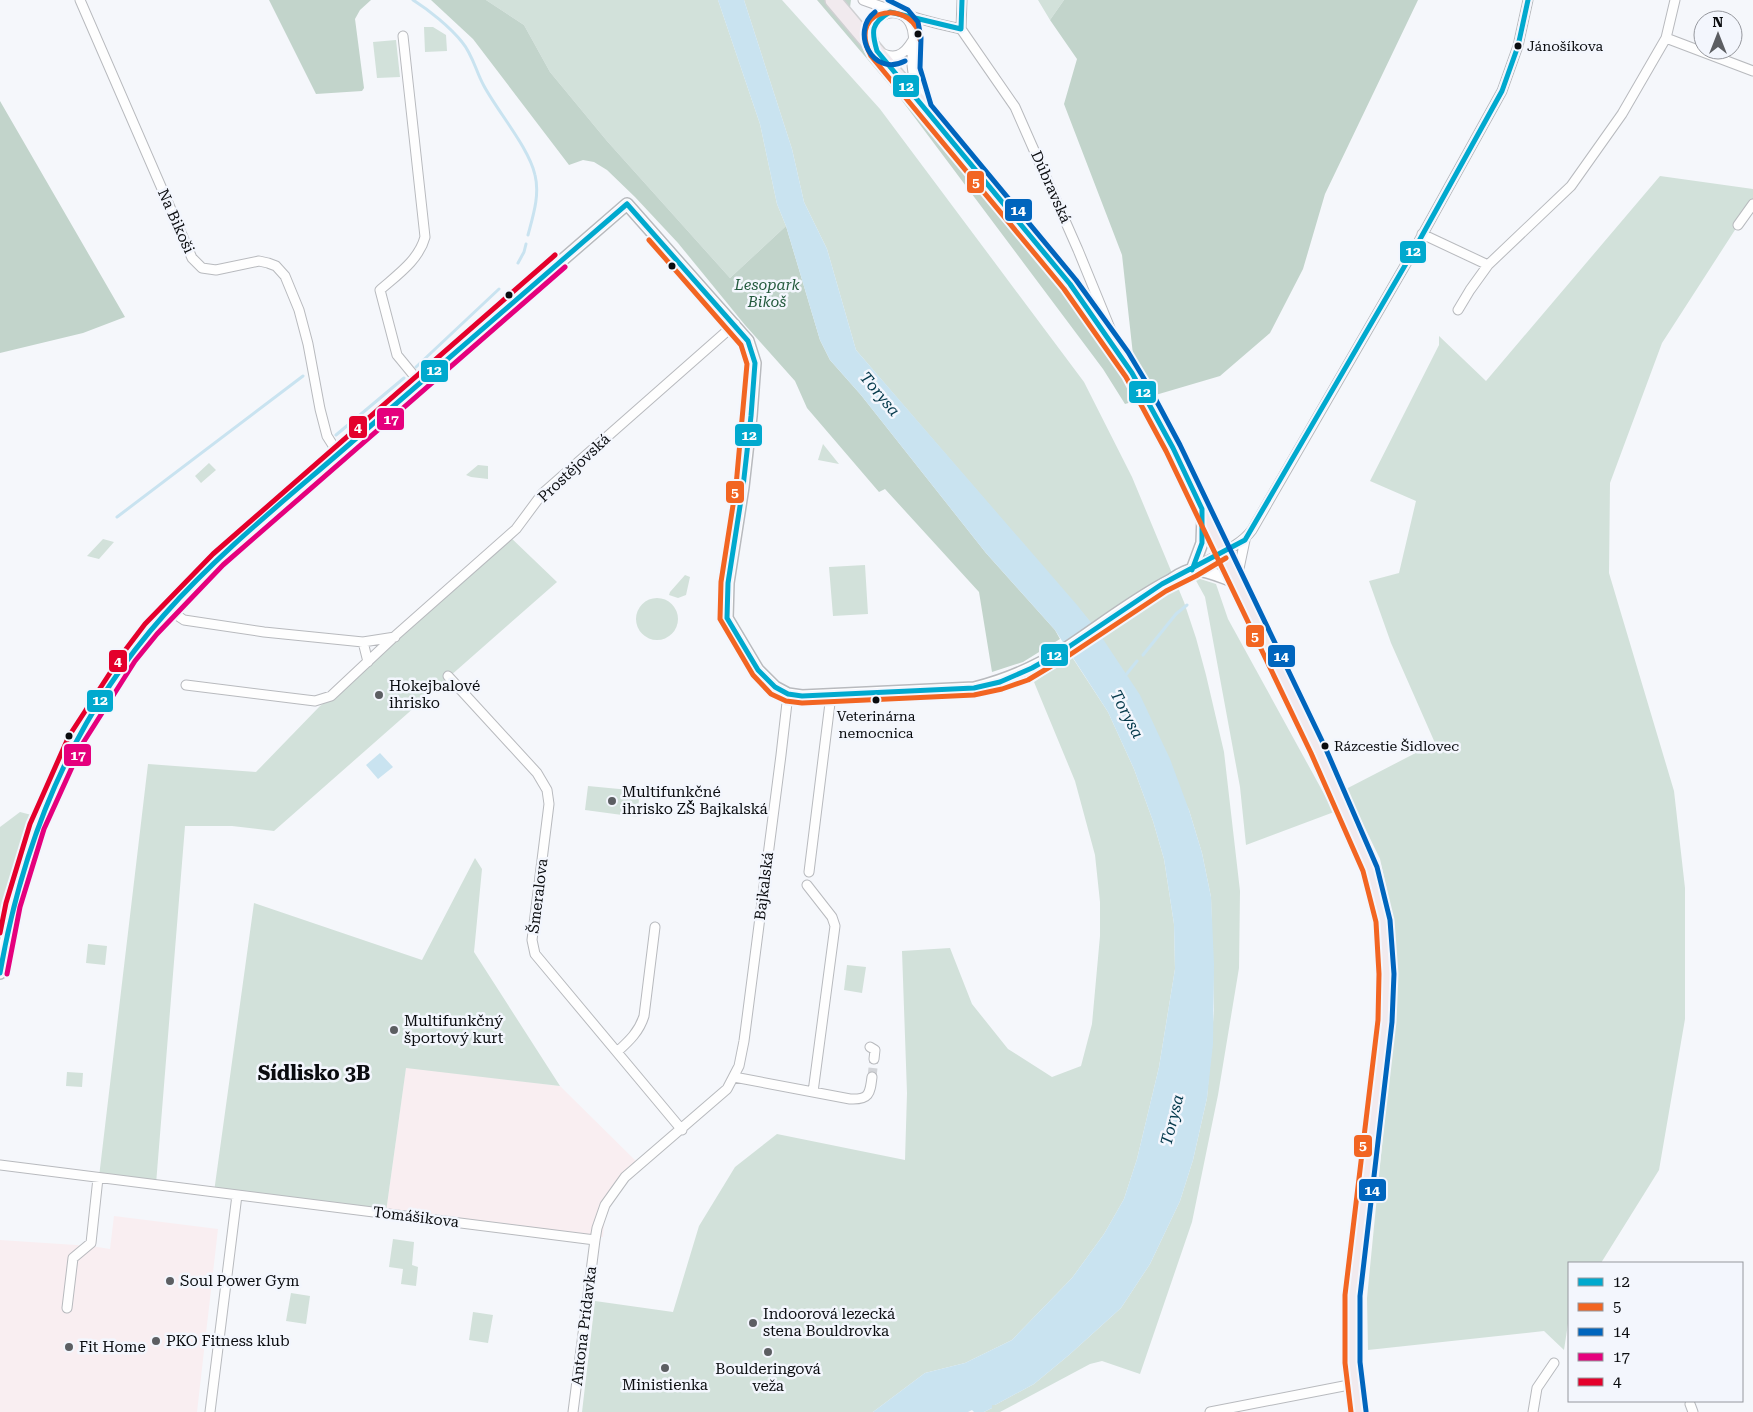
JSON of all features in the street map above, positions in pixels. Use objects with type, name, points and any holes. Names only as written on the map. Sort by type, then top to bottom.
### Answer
[{"type":"main road","points":[[833,0],[1056,265],[1122,356],[1158,418],[1318,750],[1352,824],[1373,879],[1383,921],[1387,962],[1386,999],[1353,1282],[1354,1384],[1359,1412]]},
{"type":"street","name":"Na Bikoši","points":[[80,0],[192,258],[202,268],[216,270],[260,261],[268,262],[276,266],[285,276],[299,310],[308,344],[327,436],[339,455]]},
{"type":"street","points":[[863,0],[900,14],[912,26],[912,64],[915,84],[924,109]]},
{"type":"street","points":[[927,21],[916,27],[908,49],[893,57],[877,51],[872,32],[880,16],[890,12],[960,29],[962,0]]},
{"type":"street","points":[[1192,570],[1236,582],[1245,540],[1422,234],[1502,91],[1518,46],[1528,0]]},
{"type":"street","points":[[1458,310],[1488,265],[1571,186],[1622,114],[1666,38],[1675,0]]},
{"type":"street","name":"Dúbravská","points":[[960,29],[1015,107],[1122,356]]},
{"type":"street","points":[[403,36],[425,238],[416,257],[380,290],[397,355],[420,383]]},
{"type":"street","points":[[1666,38],[1753,71]]},
{"type":"street","points":[[0,973],[13,906],[37,826],[76,739],[129,657],[169,610],[218,560],[628,204],[735,324],[748,341],[755,363],[743,487],[728,583],[728,618],[758,670],[775,687],[788,694],[831,696],[974,688],[1000,682],[1024,673],[1064,650],[1162,584],[1192,570],[1245,540]]},
{"type":"street","points":[[1738,225],[1753,204]]},
{"type":"street","points":[[1422,234],[1488,265]]},
{"type":"street","name":"Prostějovská","points":[[186,685],[315,702],[331,696],[516,528],[542,494],[735,324]]},
{"type":"street","points":[[1192,570],[1202,543],[1202,510]]},
{"type":"street","points":[[169,610],[187,620],[264,632],[363,642],[395,636]]},
{"type":"street","points":[[363,642],[368,662]]},
{"type":"street","name":"Šmeralova","points":[[448,676],[537,773],[547,790],[549,804],[532,940],[535,954],[682,1130]]},
{"type":"street","name":"Bajkalská","points":[[595,1240],[606,1205],[625,1177],[728,1089],[739,1066],[744,1041],[788,694]]},
{"type":"street","points":[[809,872],[831,696]]},
{"type":"street","points":[[807,885],[832,916],[835,926],[813,1092]]},
{"type":"street","points":[[618,1052],[640,1028],[644,1016],[655,926]]},
{"type":"street","points":[[870,1046],[875,1050],[874,1059]]},
{"type":"street","points":[[734,1077],[861,1099],[870,1092],[872,1077]]},
{"type":"street","name":"Tomášikova","points":[[0,1165],[595,1240]]},
{"type":"street","points":[[67,1308],[73,1258],[91,1243],[98,1178]]},
{"type":"street","points":[[210,1412],[237,1195]]},
{"type":"street","name":"Antona Prídavka","points":[[573,1412],[595,1240]]},
{"type":"street","points":[[1532,1412],[1537,1388],[1554,1364]]},
{"type":"street","points":[[1210,1412],[1354,1384]]},
{"type":"shaded area","points":[[486,0],[718,0],[760,124],[777,204],[786,226],[730,278],[607,141],[550,72],[524,25]]},
{"type":"shaded area","points":[[744,0],[782,0],[880,109],[1084,382],[1132,477],[1184,602],[1206,675],[1224,752],[1240,891],[1239,968],[1218,1095],[1192,1222],[1140,1374],[1102,1361],[1090,1364],[1000,1412],[984,1412],[992,1408],[992,1405],[1034,1384],[1121,1308],[1150,1264],[1180,1201],[1193,1160],[1207,1098],[1214,1010],[1211,897],[1202,853],[1189,810],[1097,630],[856,350],[827,249],[804,202],[792,149]]},
{"type":"shaded area","points":[[1038,0],[1064,0],[1050,20]]},
{"type":"shaded area","points":[[424,27],[433,27],[446,35],[447,51],[425,52]]},
{"type":"shaded area","points":[[396,40],[400,77],[377,78],[373,42]]},
{"type":"shaded area","points":[[1660,176],[1753,189],[1753,202],[1662,343],[1610,483],[1609,573],[1674,791],[1685,888],[1685,1019],[1659,1170],[1602,1262],[1568,1262],[1568,1324],[1564,1350],[1544,1331],[1368,1350],[1367,1298],[1390,1064],[1395,986],[1394,944],[1390,903],[1380,859],[1346,789],[1435,743],[1391,643],[1369,581],[1399,573],[1416,501],[1370,481],[1439,345],[1439,336],[1486,381]]},
{"type":"shaded area","points":[[823,444],[839,464],[818,460]]},
{"type":"shaded area","points":[[209,463],[216,470],[201,483],[195,476]]},
{"type":"shaded area","points":[[478,465],[488,466],[488,479],[466,475]]},
{"type":"shaded area","points":[[507,534],[557,582],[274,831],[232,826],[185,826],[156,1184],[99,1177],[148,764],[256,772],[320,706]]},
{"type":"shaded area","points":[[103,539],[114,542],[99,559],[87,556]]},
{"type":"shaded area","points":[[865,565],[868,614],[833,616],[829,567]]},
{"type":"shaded area","points":[[685,575],[690,577],[686,595],[678,598],[669,595],[670,592]]},
{"type":"shaded area","points":[[1194,577],[1216,584],[1228,619],[1334,812],[1246,845],[1240,787],[1205,597]]},
{"type":"shaded area","points":[[657,598],[665,600],[674,608],[678,619],[676,627],[668,636],[657,640],[649,638],[640,630],[636,619],[638,611],[646,602]]},
{"type":"shaded area","points":[[1072,657],[1108,712],[1134,769],[1153,821],[1164,859],[1174,924],[1175,969],[1159,1067],[1137,1159],[1124,1199],[1104,1234],[1072,1278],[1012,1340],[965,1363],[925,1373],[873,1412],[582,1412],[595,1301],[673,1312],[699,1226],[735,1167],[777,1134],[905,1160],[907,1093],[902,951],[950,948],[972,1004],[1008,1049],[1052,1077],[1081,1066],[1092,1024],[1100,936],[1100,902],[1095,855],[1075,781],[1034,682]]},
{"type":"shaded area","name":"Multifunkčné ihrisko ZŠ Bajkalská","points":[[588,786],[640,791],[637,817],[585,810]]},
{"type":"shaded area","points":[[20,812],[43,818],[2,926],[0,943],[0,827]]},
{"type":"shaded area","points":[[475,858],[482,869],[474,952],[560,1086],[406,1068],[386,1212],[214,1192],[254,903],[422,960]]},
{"type":"shaded area","points":[[88,944],[107,946],[105,965],[86,963]]},
{"type":"shaded area","points":[[847,965],[866,967],[862,993],[844,990]]},
{"type":"shaded area","points":[[406,1067],[560,1086],[643,1168],[621,1187],[605,1211],[603,1237],[386,1212]]},
{"type":"shaded area","points":[[67,1072],[83,1073],[82,1087],[66,1086]]},
{"type":"shaded area","points":[[114,1216],[218,1229],[197,1412],[0,1412],[0,1240],[110,1249]]},
{"type":"shaded area","points":[[393,1239],[414,1242],[412,1265],[418,1267],[416,1286],[401,1284],[403,1269],[389,1267]]},
{"type":"shaded area","points":[[291,1293],[310,1296],[306,1324],[286,1321]]},
{"type":"shaded area","points":[[473,1312],[493,1315],[488,1343],[469,1340]]},
{"type":"green space","points":[[269,0],[371,0],[360,10],[355,19],[364,88],[362,91],[316,94]]},
{"type":"green space","name":"Lesopark Bikoš","points":[[431,0],[486,0],[524,25],[550,72],[607,141],[730,278],[786,226],[820,340],[830,360],[861,395],[986,553],[1055,630],[1060,639],[1023,662],[992,672],[979,592],[885,489],[879,492],[807,408],[795,381],[745,325],[678,243],[607,170],[594,162],[583,160],[569,165],[473,39]]},
{"type":"green space","points":[[817,0],[851,0],[848,23],[1061,282],[1100,337],[1136,382],[1122,255],[1064,104],[1077,59],[1050,20],[1064,0],[1418,0],[1325,194],[1303,269],[1270,333],[1220,376],[1125,404],[1103,369],[897,94]]},
{"type":"green space","points":[[0,101],[125,317],[83,333],[0,353]]},
{"type":"water","name":"Torysa","points":[[718,0],[744,0],[792,149],[804,202],[827,249],[856,350],[1077,605],[1097,630],[1140,695],[1170,759],[1189,810],[1202,853],[1211,897],[1214,964],[1213,1044],[1207,1098],[1193,1160],[1180,1201],[1150,1264],[1121,1308],[1034,1384],[992,1405],[992,1408],[984,1412],[974,1412],[972,1410],[968,1412],[873,1412],[925,1373],[965,1363],[1012,1340],[1072,1278],[1104,1234],[1124,1199],[1137,1159],[1159,1067],[1175,969],[1174,924],[1164,859],[1153,821],[1134,769],[1108,712],[1055,630],[986,553],[861,395],[830,360],[820,340],[786,226],[777,204],[760,124]]},
{"type":"water","points":[[380,753],[393,767],[378,779],[366,765]]},
{"type":"waterway","points":[[413,0],[445,25],[466,47],[484,86],[532,164],[537,190],[528,235]]},
{"type":"waterway","points":[[518,263],[526,244]]},
{"type":"waterway","points":[[416,367],[499,289]]},
{"type":"waterway","points":[[117,517],[303,376]]},
{"type":"waterway","points":[[336,435],[404,378]]},
{"type":"waterway","points":[[1143,655],[1176,614],[1187,605]]},
{"type":"waterway","points":[[1125,676],[1137,661]]},
{"type":"tunnel","points":[[872,1077],[874,1059]]},
{"type":"transit line","name":"14","points":[[888,0],[908,10],[918,22],[921,38],[920,68],[931,105],[1076,280],[1128,352],[1149,387],[1180,445],[1325,747],[1377,867],[1390,920],[1394,974],[1392,1022],[1360,1296],[1360,1362],[1366,1411]]},
{"type":"transit line","name":"12","points":[[962,0],[961,29],[890,12],[879,20],[874,28],[873,33],[877,51],[1070,284],[1132,373],[1173,448],[1202,509],[1202,543],[1192,570]]},
{"type":"transit line","name":"12","points":[[627,204],[748,341],[755,363],[743,487],[728,583],[727,618],[758,670],[775,687],[788,694],[802,696],[974,688],[1000,682],[1032,668],[1064,650],[1162,584],[1245,540],[1414,250],[1502,91],[1518,46],[1528,0]]},
{"type":"transit line","name":"14","points":[[875,12],[868,20],[864,30],[868,50],[874,58],[883,63],[893,65],[905,61]]},
{"type":"transit line","name":"5","points":[[920,40],[916,27],[908,18],[885,13],[874,17],[867,26],[865,38],[871,56],[1064,289],[1126,377],[1166,451],[1311,753],[1363,871],[1376,922],[1379,974],[1378,1020],[1345,1295],[1345,1363],[1351,1412]]},
{"type":"transit line","name":"12","points":[[0,973],[23,875],[38,828],[56,782],[78,738],[103,695],[132,654],[186,591],[234,544],[627,204]]},
{"type":"transit line","name":"5","points":[[649,240],[741,345],[747,364],[736,486],[721,582],[720,619],[753,675],[771,694],[786,701],[802,703],[974,695],[1002,689],[1028,680],[1068,656],[1166,591],[1226,558]]},
{"type":"transit line","name":"4","points":[[0,933],[6,903],[30,824],[69,736],[123,653],[145,624],[213,554],[555,255]]},
{"type":"transit line","name":"17","points":[[7,974],[20,907],[44,829],[83,743],[135,661],[157,634],[223,565],[565,267]]},
{"type":"place","name":"Jánošíkova","points":[[1518,46]]},
{"type":"place","name":"Hokejbalové ihrisko","points":[[379,695]]},
{"type":"place","name":"Veterinárna nemocnica","points":[[876,700]]},
{"type":"place","name":"Rázcestie Šidlovec","points":[[1325,746]]},
{"type":"place","name":"Multifunkčné ihrisko ZŠ Bajkalská","points":[[612,801]]},
{"type":"place","name":"Multifunkčný športový kurt","points":[[394,1030]]},
{"type":"place","name":"Soul Power Gym","points":[[170,1281]]},
{"type":"place","name":"Indoorová lezecká stena Bouldrovka","points":[[753,1323]]},
{"type":"place","name":"PKO Fitness klub","points":[[156,1341]]},
{"type":"place","name":"Fit Home","points":[[69,1347]]},
{"type":"place","name":"Boulderingová veža","points":[[768,1352]]},
{"type":"place","name":"Ministienka","points":[[665,1368]]},
{"type":"district","name":"Sídlisko 3B","points":[[314,1073]]}]
